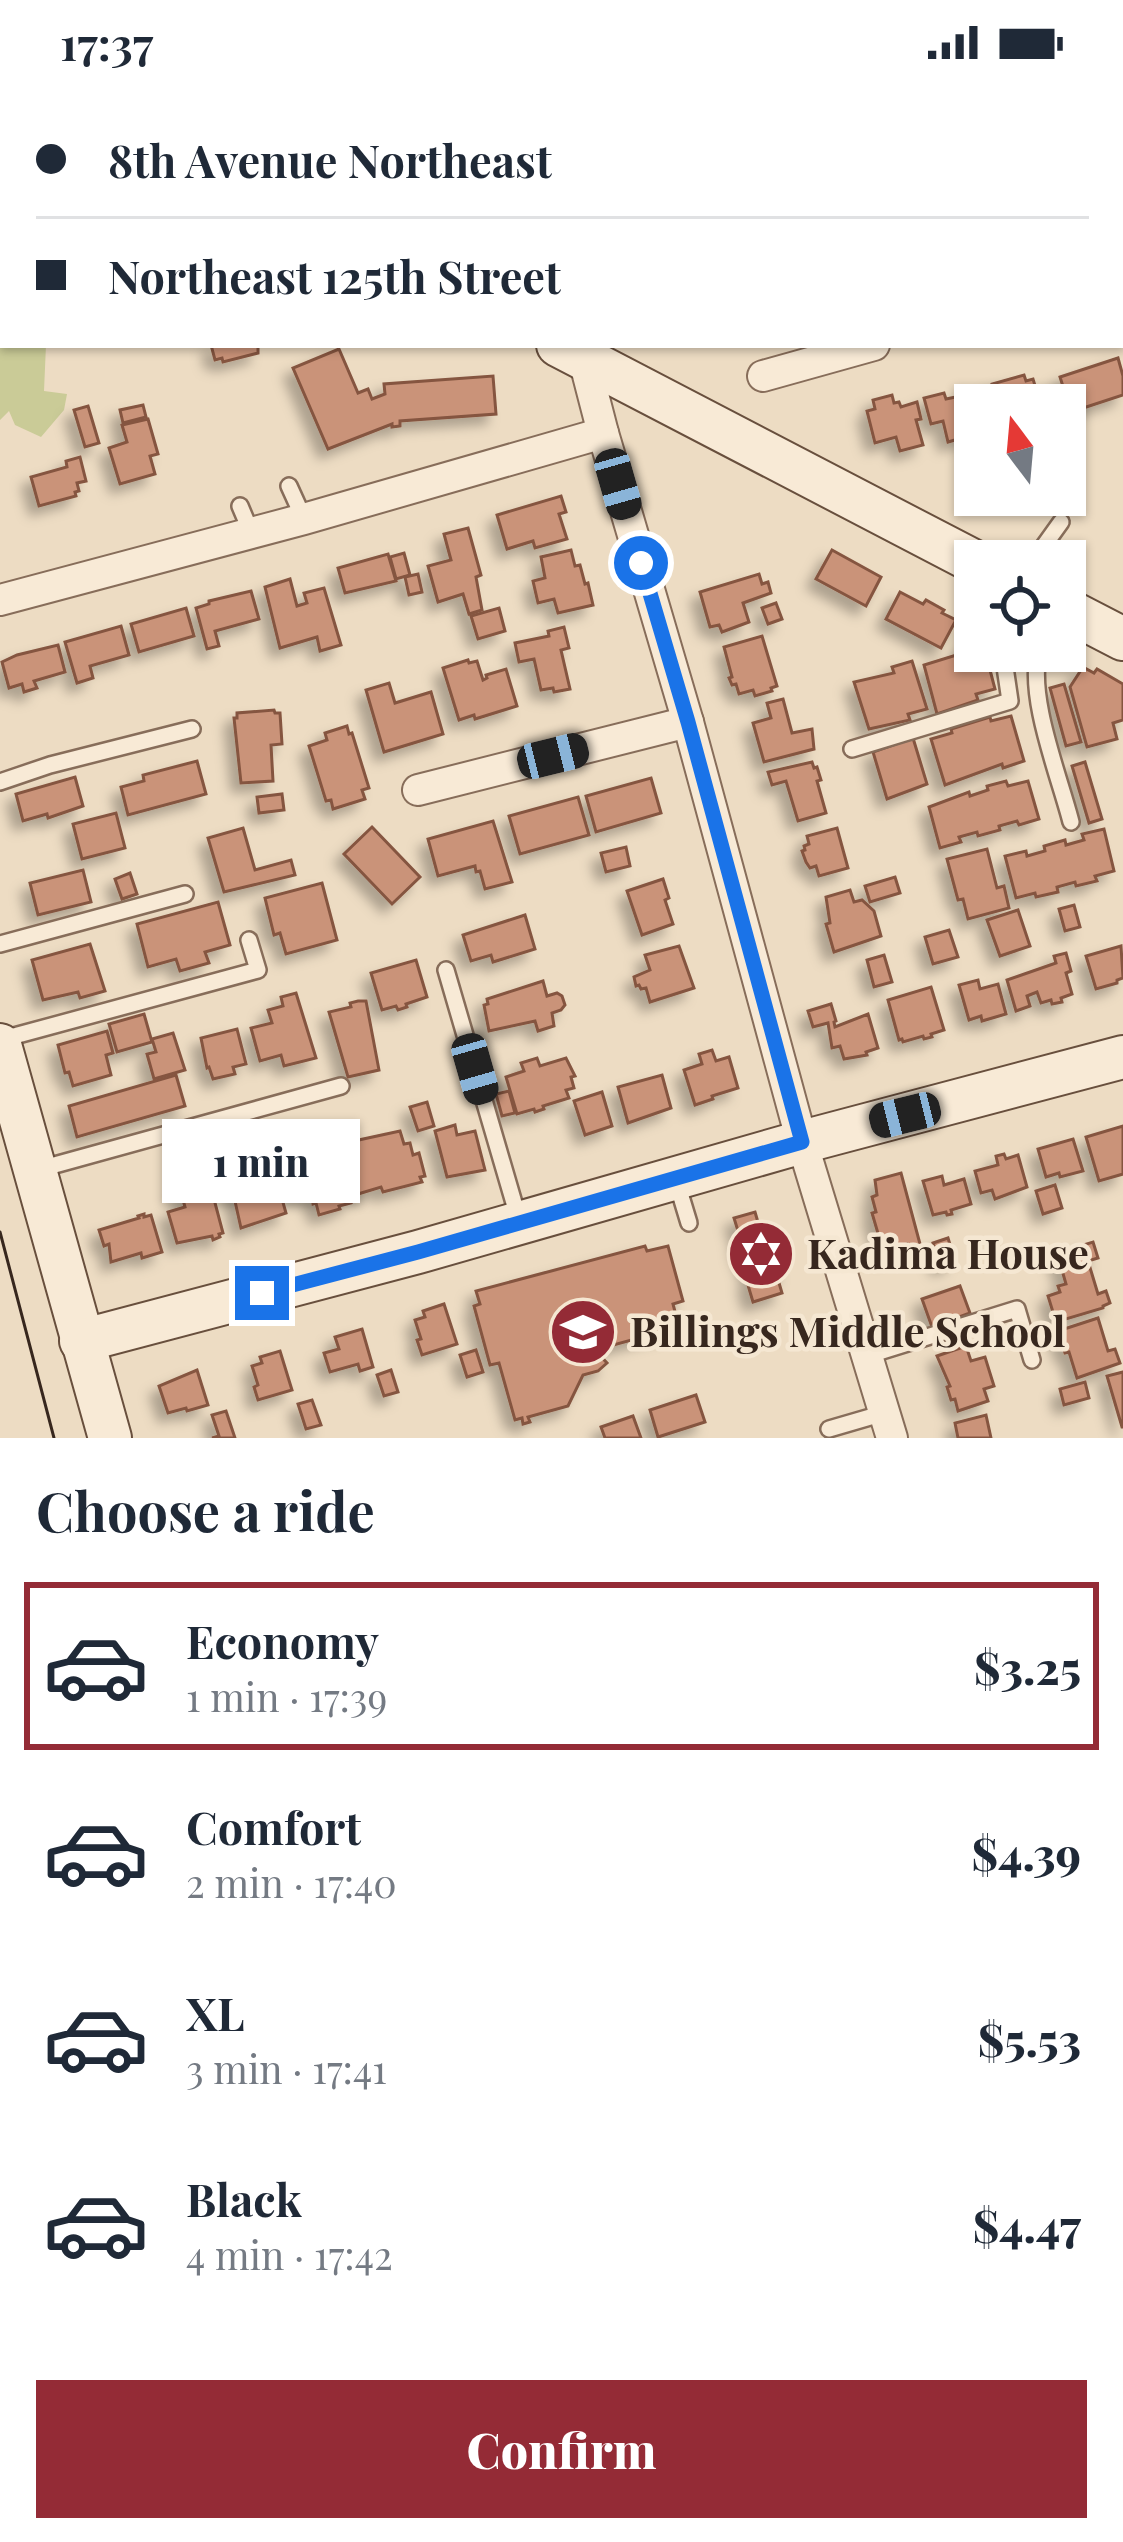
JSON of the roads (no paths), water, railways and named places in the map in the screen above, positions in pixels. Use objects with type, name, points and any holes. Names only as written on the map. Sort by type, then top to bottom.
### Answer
[{"type":"street","points":[[763,376],[863,348]]},
{"type":"street","points":[[574,350],[688,722],[802,1142],[888,1425]]},
{"type":"street","points":[[574,350],[954,551]]},
{"type":"street","points":[[0,600],[245,519],[304,519],[603,433]]},
{"type":"street","points":[[1086,620],[1123,639]]},
{"type":"street","points":[[418,790],[688,722]]},
{"type":"street","points":[[0,1042],[110,1438]]},
{"type":"street","points":[[81,1341],[1123,1057]]},
{"type":"lane","points":[[289,486],[304,519]]},
{"type":"lane","points":[[1048,540],[1061,522]]},
{"type":"lane","points":[[852,749],[1010,701],[1006,672]]},
{"type":"lane","points":[[1036,672],[1039,703],[1071,822]]},
{"type":"lane","points":[[0,782],[50,764],[192,729]]},
{"type":"lane","points":[[0,944],[184,894]]},
{"type":"lane","points":[[0,1042],[258,970],[249,940]]},
{"type":"lane","points":[[446,970],[519,1223]]},
{"type":"lane","points":[[37,1169],[341,1086]]},
{"type":"lane","points":[[676,1180],[688,1223]]},
{"type":"lane","points":[[866,1356],[1017,1310],[1032,1360]]},
{"type":"lane","points":[[830,1429],[888,1425]]},
{"type":"tram line","points":[[0,1232],[54,1438]]},
{"type":"place","name":"Kadima House","points":[[761,1254]]},
{"type":"place","name":"Billings Middle School","points":[[583,1332]]}]
